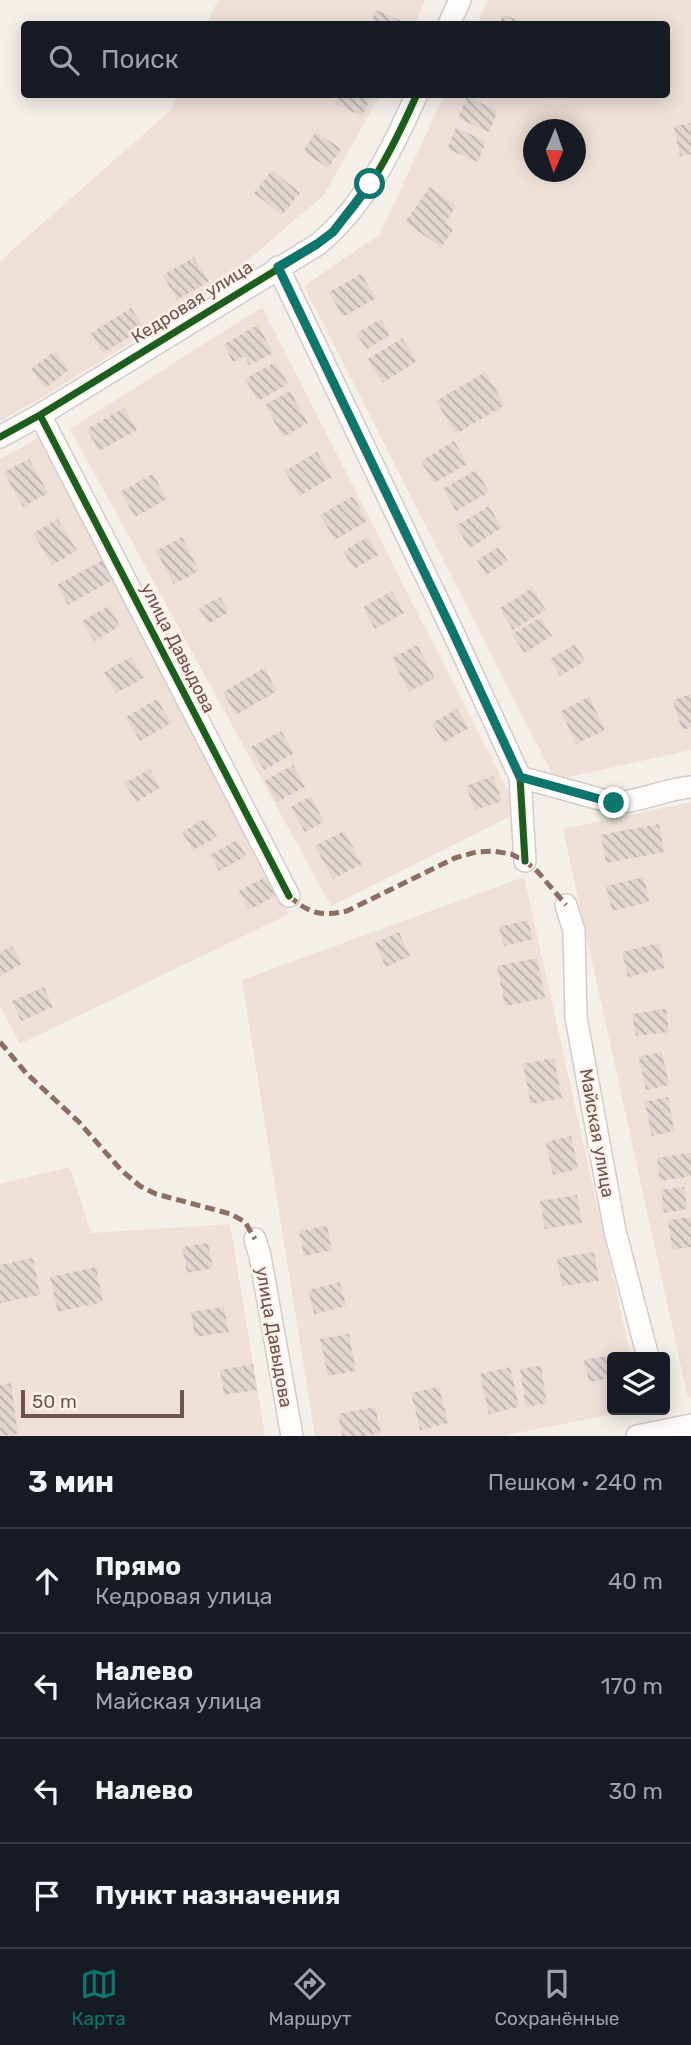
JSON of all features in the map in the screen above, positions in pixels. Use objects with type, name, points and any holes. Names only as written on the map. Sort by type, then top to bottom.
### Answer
[{"type":"street","points":[[450,21],[460,0]]},
{"type":"street","name":"Кедровая улица","points":[[0,437],[40,415],[333,232],[370,184],[415,98]]},
{"type":"street","points":[[278,267],[520,777],[525,861]]},
{"type":"street","name":"улица Давыдова","points":[[40,415],[289,896]]},
{"type":"street","points":[[520,777],[614,803],[628,803],[665,790],[691,786]]},
{"type":"street","name":"Майская улица","points":[[566,905],[574,931],[578,1030],[615,1231],[647,1352]]},
{"type":"street","name":"улица Давыдова","points":[[255,1239],[292,1436]]},
{"type":"street","points":[[637,1436],[665,1425],[691,1425]]},
{"type":"shaded area","points":[[218,0],[425,0],[416,21],[208,21]]},
{"type":"shaded area","points":[[488,0],[691,0],[691,750],[555,780],[304,286],[380,234],[443,98],[670,98],[670,21],[478,21]]},
{"type":"shaded area","points":[[177,98],[378,98],[324,195],[202,299],[0,421],[0,261],[172,109]]},
{"type":"shaded area","points":[[262,307],[519,812],[331,906],[70,429]]},
{"type":"shaded area","points":[[45,434],[289,914],[20,1044],[0,1006],[0,459]]},
{"type":"shaded area","points":[[691,802],[691,1397],[688,1398],[563,829]]},
{"type":"shaded area","points":[[524,877],[630,1352],[607,1352],[609,1415],[502,1436],[315,1436],[242,980]]},
{"type":"shaded area","points":[[70,1167],[91,1233],[230,1224],[265,1436],[0,1436],[0,1184]]},
{"type":"building","points":[[376,10],[402,21],[371,21]]},
{"type":"building","points":[[503,14],[519,21],[500,21]]},
{"type":"building","points":[[337,98],[370,98],[362,116],[335,104]]},
{"type":"building","points":[[467,98],[498,111],[489,132],[458,118]]},
{"type":"building","points":[[691,123],[691,154],[680,156],[674,126]]},
{"type":"building","points":[[456,128],[486,141],[478,162],[447,149]]},
{"type":"building","points":[[316,132],[341,149],[328,168],[303,151]]},
{"type":"building","points":[[272,170],[300,193],[282,215],[254,193]]},
{"type":"building","points":[[430,187],[456,206],[445,223],[454,229],[441,247],[405,222]]},
{"type":"building","points":[[194,257],[209,281],[177,300],[163,275]]},
{"type":"building","points":[[361,274],[376,298],[343,317],[329,292]]},
{"type":"building","points":[[131,308],[144,328],[103,353],[91,333]]},
{"type":"building","points":[[381,319],[390,335],[366,350],[357,333]]},
{"type":"building","points":[[258,325],[273,353],[249,365],[244,356],[233,362],[224,344]]},
{"type":"building","points":[[402,338],[417,361],[383,383],[368,359]]},
{"type":"building","points":[[55,351],[69,370],[45,388],[31,369]]},
{"type":"building","points":[[275,362],[288,384],[258,401],[245,379]]},
{"type":"building","points":[[485,372],[505,405],[456,434],[436,401]]},
{"type":"building","points":[[290,391],[308,423],[283,437],[265,405]]},
{"type":"building","points":[[124,408],[137,430],[99,451],[87,429]]},
{"type":"building","points":[[454,441],[467,464],[434,483],[421,461]]},
{"type":"building","points":[[317,452],[332,477],[299,496],[285,471]]},
{"type":"building","points":[[29,459],[48,493],[23,507],[4,472]]},
{"type":"building","points":[[476,470],[489,492],[456,511],[443,489]]},
{"type":"building","points":[[153,474],[167,499],[135,517],[120,492]]},
{"type":"building","points":[[353,496],[367,521],[335,540],[320,515]]},
{"type":"building","points":[[489,506],[502,528],[470,548],[456,526]]},
{"type":"building","points":[[58,519],[77,551],[52,565],[33,533]]},
{"type":"building","points":[[182,537],[199,571],[174,584],[156,551]]},
{"type":"building","points":[[368,537],[378,555],[354,569],[343,551]]},
{"type":"building","points":[[499,547],[508,561],[486,575],[477,560]]},
{"type":"building","points":[[103,560],[114,579],[68,605],[57,585]]},
{"type":"building","points":[[532,588],[546,610],[513,630],[500,608]]},
{"type":"building","points":[[392,591],[404,613],[375,629],[363,607]]},
{"type":"building","points":[[220,597],[229,612],[208,624],[199,608]]},
{"type":"building","points":[[109,606],[120,626],[94,641],[82,621]]},
{"type":"building","points":[[541,617],[552,636],[524,653],[512,634]]},
{"type":"building","points":[[575,644],[585,661],[560,676],[550,659]]},
{"type":"building","points":[[417,645],[435,678],[409,692],[392,658]]},
{"type":"building","points":[[131,657],[144,678],[116,693],[104,672]]},
{"type":"building","points":[[264,668],[277,691],[236,715],[223,692]]},
{"type":"building","points":[[691,694],[691,728],[682,730],[673,700]]},
{"type":"building","points":[[589,697],[605,730],[576,744],[561,711]]},
{"type":"building","points":[[157,699],[171,723],[140,741],[126,717]]},
{"type":"building","points":[[457,709],[469,728],[443,743],[432,723]]},
{"type":"building","points":[[281,731],[294,753],[264,770],[251,747]]},
{"type":"building","points":[[293,765],[305,787],[277,802],[265,781]]},
{"type":"building","points":[[150,769],[160,788],[136,802],[125,783]]},
{"type":"building","points":[[493,776],[502,801],[475,810],[466,786]]},
{"type":"building","points":[[311,796],[324,822],[305,832],[291,807]]},
{"type":"building","points":[[206,818],[217,837],[193,850],[182,832]]},
{"type":"building","points":[[659,824],[664,852],[606,863],[601,835]]},
{"type":"building","points":[[344,831],[362,864],[333,879],[315,846]]},
{"type":"building","points":[[237,840],[246,856],[219,871],[210,855]]},
{"type":"building","points":[[265,877],[275,896],[249,910],[239,891]]},
{"type":"building","points":[[644,877],[649,902],[612,911],[606,886]]},
{"type":"building","points":[[528,920],[533,939],[504,946],[499,927]]},
{"type":"building","points":[[399,932],[410,956],[386,967],[375,943]]},
{"type":"building","points":[[659,943],[665,968],[628,977],[622,952]]},
{"type":"building","points":[[12,946],[22,964],[0,976],[0,952]]},
{"type":"building","points":[[537,958],[545,998],[505,1006],[497,966]]},
{"type":"building","points":[[44,987],[53,1007],[21,1021],[12,1001]]},
{"type":"building","points":[[666,1009],[669,1032],[636,1036],[632,1014]]},
{"type":"building","points":[[662,1052],[669,1085],[646,1090],[639,1057]]},
{"type":"building","points":[[554,1058],[562,1098],[531,1104],[523,1064]]},
{"type":"building","points":[[668,1097],[674,1131],[652,1136],[645,1102]]},
{"type":"building","points":[[571,1136],[578,1169],[553,1175],[546,1142]]},
{"type":"building","points":[[691,1153],[691,1176],[660,1181],[657,1158]]},
{"type":"building","points":[[684,1187],[687,1209],[664,1213],[661,1190]]},
{"type":"building","points":[[577,1195],[582,1223],[545,1229],[540,1201]]},
{"type":"building","points":[[691,1217],[691,1247],[672,1249],[668,1220]]},
{"type":"building","points":[[327,1226],[332,1250],[304,1256],[299,1231]]},
{"type":"building","points":[[208,1243],[213,1268],[187,1273],[182,1247]]},
{"type":"building","points":[[594,1252],[599,1281],[562,1286],[557,1258]]},
{"type":"building","points":[[33,1258],[40,1295],[0,1303],[0,1265]]},
{"type":"building","points":[[96,1267],[103,1302],[58,1312],[50,1277]]},
{"type":"building","points":[[340,1282],[346,1306],[314,1314],[308,1290]]},
{"type":"building","points":[[224,1307],[229,1332],[195,1337],[191,1312]]},
{"type":"building","points":[[349,1334],[356,1371],[328,1376],[320,1339]]},
{"type":"building","points":[[607,1356],[607,1379],[589,1382],[584,1360]]},
{"type":"building","points":[[253,1364],[257,1390],[224,1395],[220,1370]]},
{"type":"building","points":[[541,1366],[547,1403],[526,1407],[520,1369]]},
{"type":"building","points":[[510,1367],[519,1407],[489,1414],[480,1374]]},
{"type":"building","points":[[11,1383],[18,1434],[0,1436],[0,1385]]},
{"type":"building","points":[[439,1387],[448,1423],[420,1430],[411,1393]]},
{"type":"building","points":[[375,1407],[381,1433],[342,1436],[338,1414]]},
{"type":"marked path","points":[[289,896],[315,912],[329,914],[347,911],[455,858],[493,851],[511,854],[525,861],[566,905]]},
{"type":"marked path","points":[[0,1042],[26,1073],[79,1122],[121,1170],[140,1186],[156,1194],[231,1214],[245,1222],[255,1239]]},
{"type":"cycle path","points":[[0,437],[317,245],[349,213],[376,176],[415,98]]},
{"type":"cycle path","points":[[278,267],[520,777],[525,861]]},
{"type":"cycle path","points":[[40,415],[289,896]]},
{"type":"route","points":[[370,184],[333,232],[278,267],[520,777],[614,803]]}]
